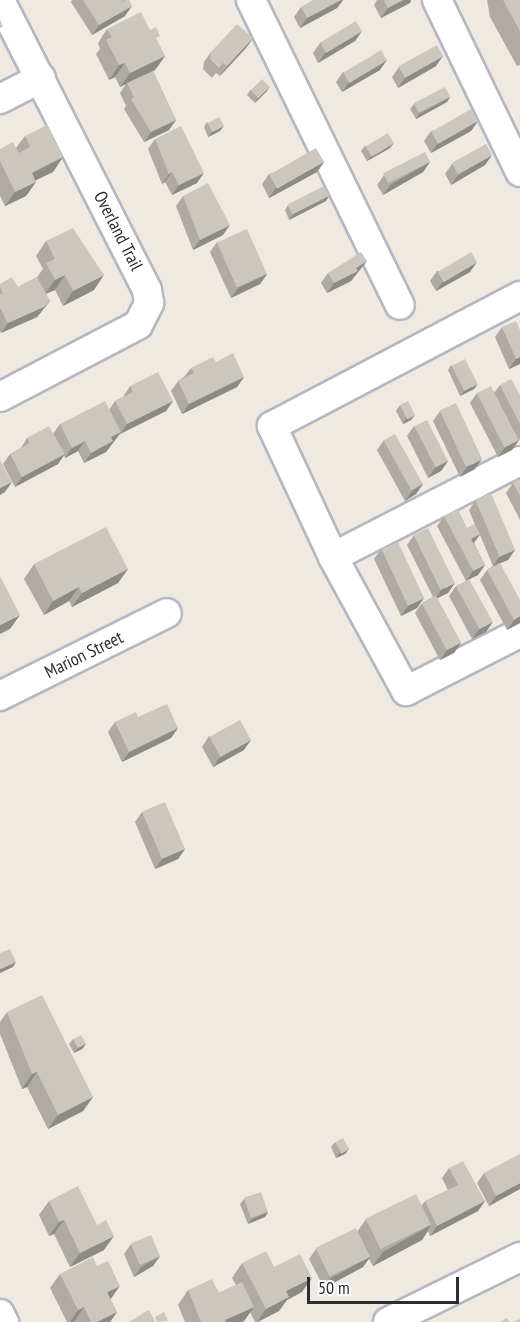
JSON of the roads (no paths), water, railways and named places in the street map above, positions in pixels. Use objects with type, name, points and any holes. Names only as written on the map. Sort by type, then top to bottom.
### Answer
[{"type":"street","name":"Overland Trail","points":[[0,0],[147,290],[149,303],[138,325],[0,397]]},
{"type":"street","points":[[251,0],[400,305]]},
{"type":"street","points":[[436,0],[520,172]]},
{"type":"street","points":[[0,99],[41,78]]},
{"type":"street","points":[[520,296],[272,426],[333,557],[406,691],[520,633]]},
{"type":"street","points":[[333,557],[520,461]]},
{"type":"street","name":"Marion Street","points":[[0,696],[167,614]]},
{"type":"street","points":[[388,1322],[520,1257]]},
{"type":"street","points":[[0,1314],[4,1322]]}]
